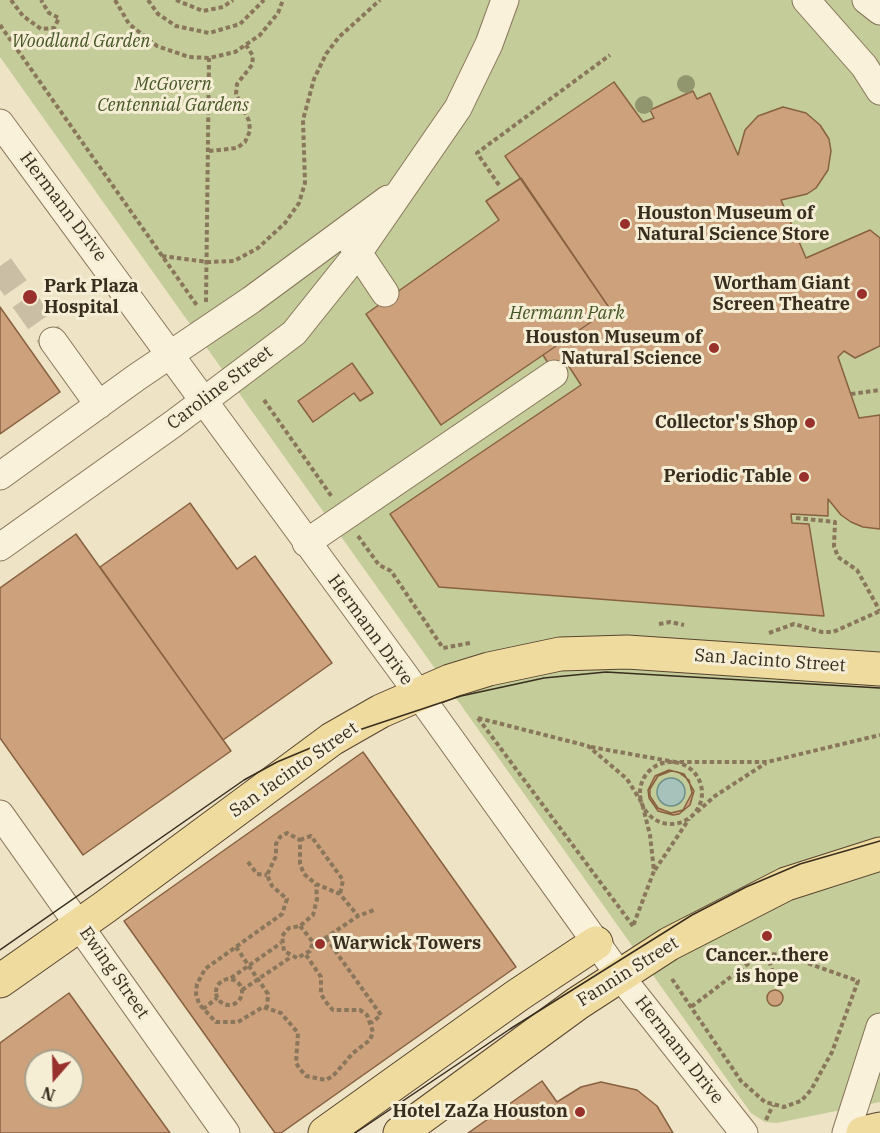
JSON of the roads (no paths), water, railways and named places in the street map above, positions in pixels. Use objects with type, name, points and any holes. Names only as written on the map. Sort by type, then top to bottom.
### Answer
[{"type":"main road","name":"San Jacinto Street","points":[[0,981],[80,925],[332,739],[381,711],[489,669],[560,654],[627,652],[705,655],[880,669]]},
{"type":"main road","name":"Fannin Street","points":[[400,1133],[578,1003],[669,944],[786,884],[880,854]]},
{"type":"main road","points":[[325,1133],[509,1001],[596,943]]},
{"type":"main road","points":[[863,1133],[880,1129]]},
{"type":"street","name":"Caroline Street","points":[[0,547],[205,401],[294,333],[358,253],[458,108],[489,44],[505,0]]},
{"type":"street","points":[[806,0],[864,66],[880,91]]},
{"type":"street","points":[[866,0],[880,11]]},
{"type":"street","name":"Hermann Drive","points":[[0,123],[171,354],[620,976],[755,1128]]},
{"type":"street","name":"Caroline Street","points":[[0,476],[251,300],[401,190]]},
{"type":"street","points":[[343,231],[385,293]]},
{"type":"street","points":[[53,340],[99,405]]},
{"type":"street","points":[[306,543],[554,374]]},
{"type":"street","name":"Ewing Street","points":[[0,814],[226,1133]]},
{"type":"street","points":[[846,1133],[880,1027]]},
{"type":"water","points":[[671,778],[681,782],[685,792],[681,802],[671,806],[661,802],[657,792],[661,782]]},
{"type":"tunnel","points":[[0,266],[53,341]]},
{"type":"tram line","points":[[0,950],[244,780],[277,762],[332,739],[461,696],[544,678],[606,672],[880,688]]},
{"type":"tram line","points":[[355,1133],[510,1029],[692,915],[746,887],[800,864],[880,841]]},
{"type":"place","name":"Houston Museum of Natural Science Store","points":[[625,224]]},
{"type":"place","name":"Wortham Giant Screen Theatre","points":[[862,294]]},
{"type":"place","name":"Park Plaza Hospital","points":[[30,297]]},
{"type":"place","name":"Houston Museum of Natural Science","points":[[714,348]]},
{"type":"place","name":"Collector's Shop","points":[[810,423]]},
{"type":"place","name":"Periodic Table","points":[[804,477]]},
{"type":"place","name":"Cancer...there is hope","points":[[767,936]]},
{"type":"place","name":"Warwick Towers","points":[[320,944]]},
{"type":"place","name":"Hotel ZaZa Houston","points":[[580,1112]]},
{"type":"park label","name":"Woodland Garden","points":[[81,42]]},
{"type":"park label","name":"McGovern Centennial Gardens","points":[[173,95]]},
{"type":"park label","name":"Hermann Park","points":[[567,314]]}]
